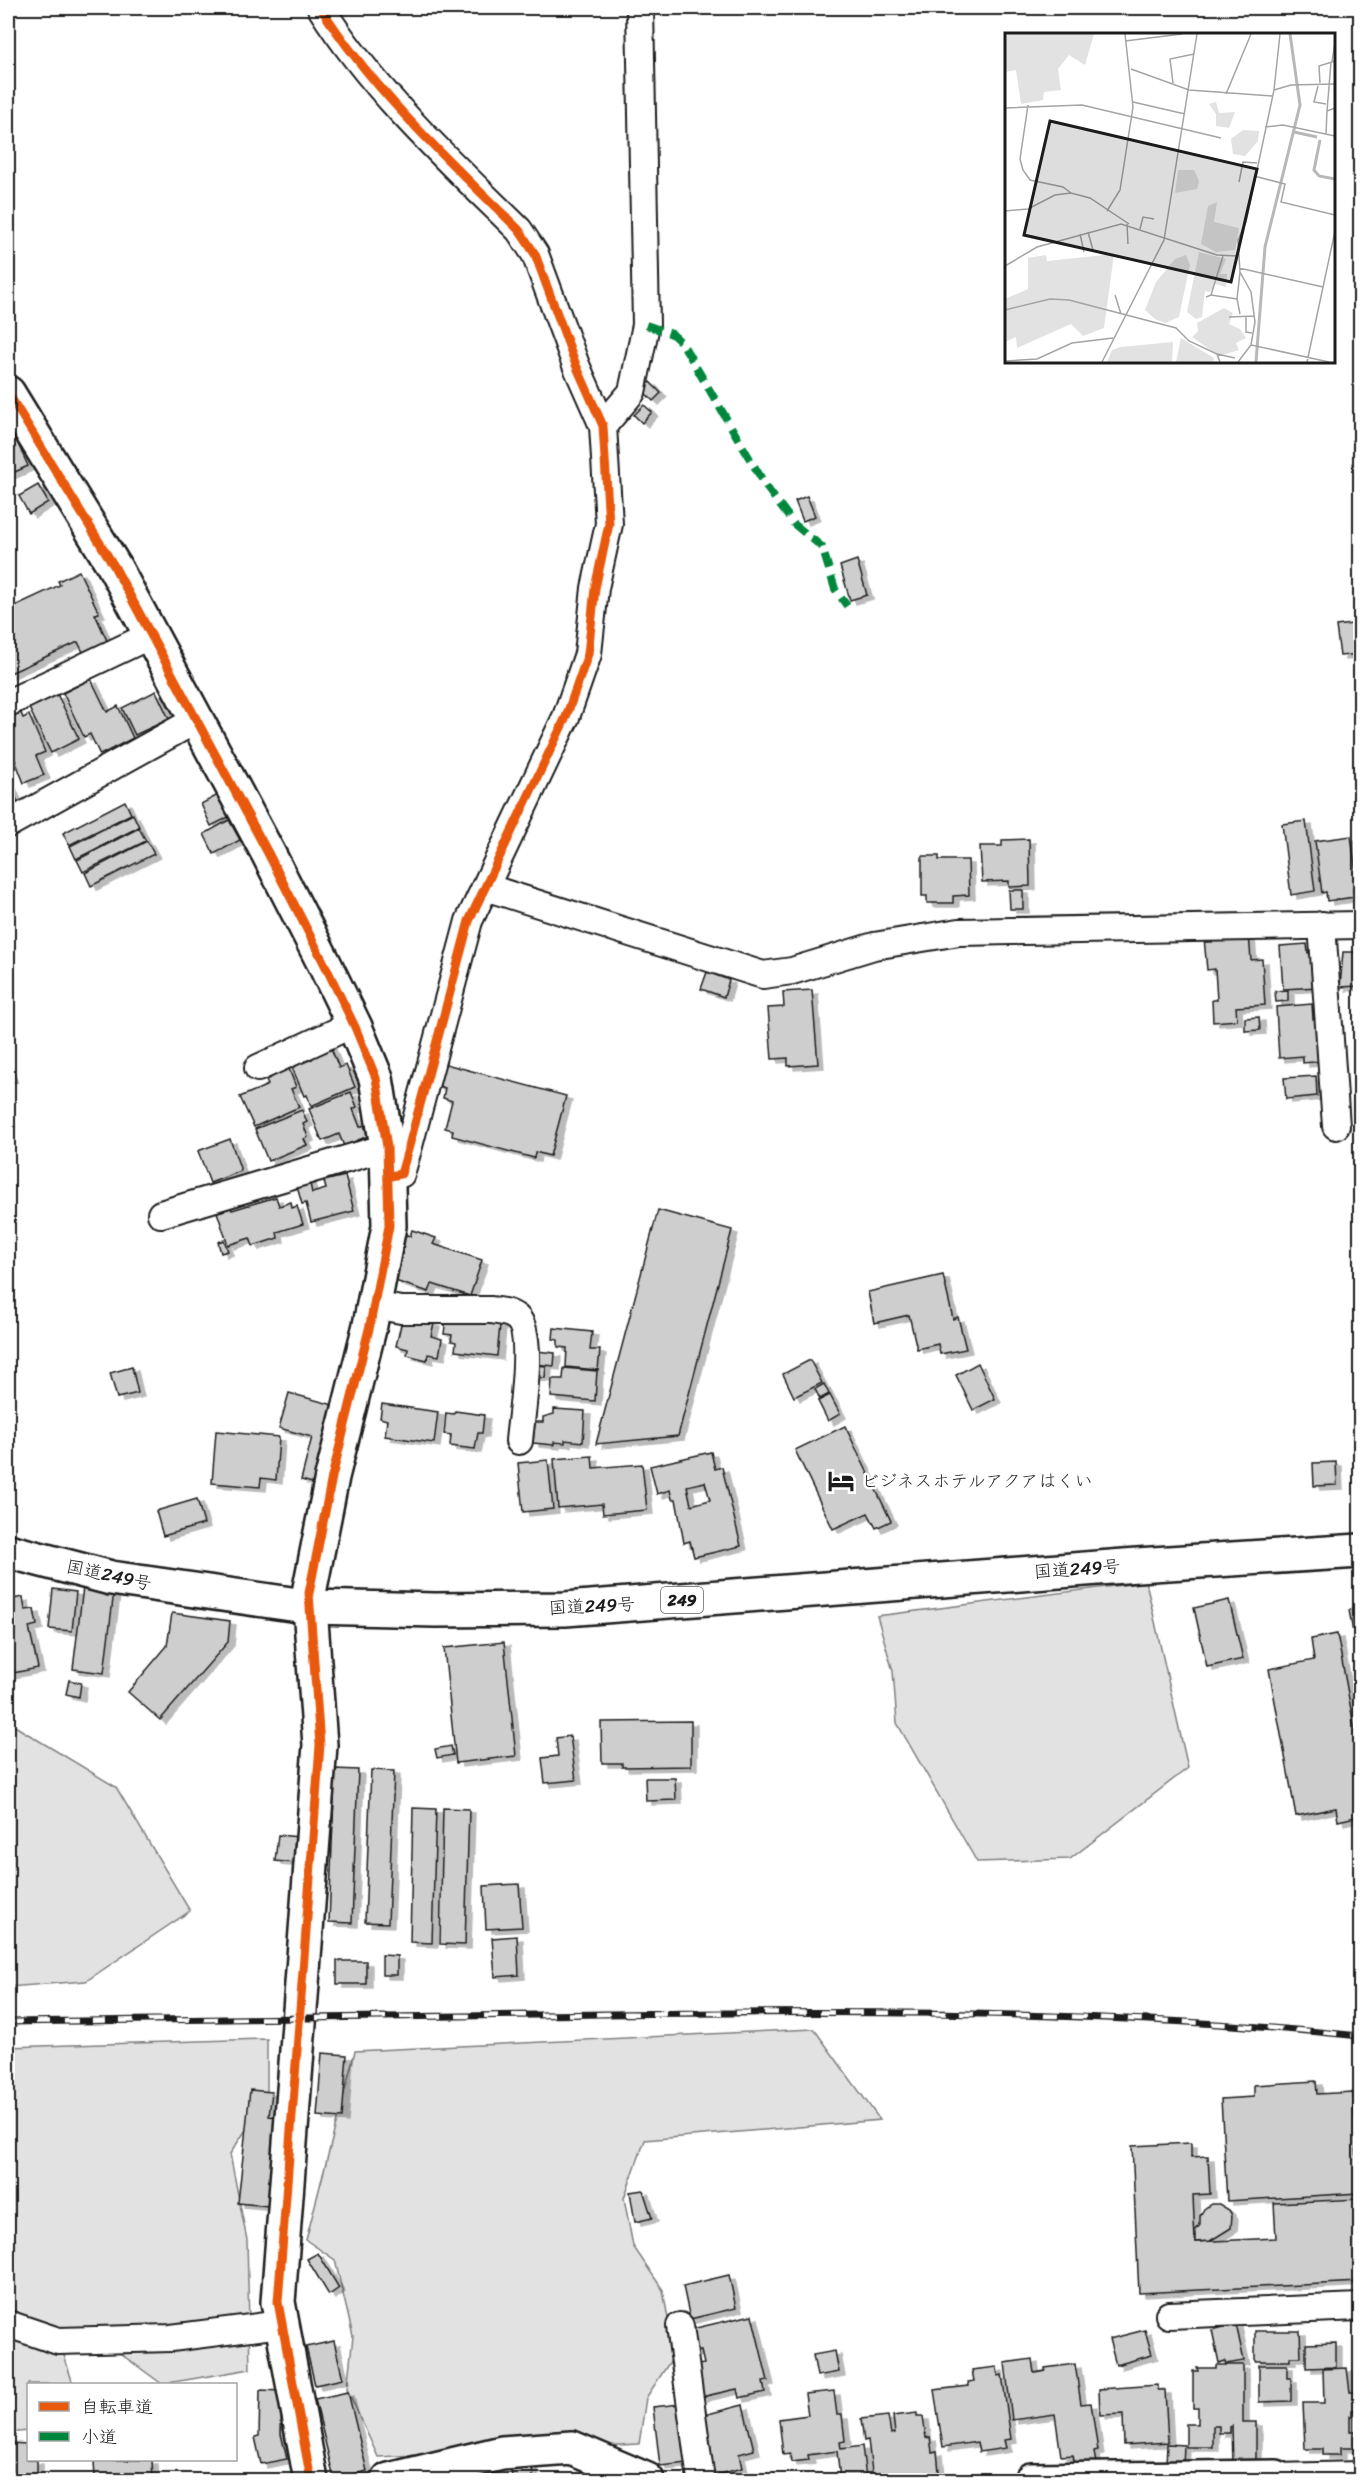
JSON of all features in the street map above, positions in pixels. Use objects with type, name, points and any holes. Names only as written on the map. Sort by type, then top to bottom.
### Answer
[{"type":"main road","points":[[8,393],[114,567],[268,854],[353,1024],[376,1078],[389,1162],[389,1226],[374,1305],[332,1477],[309,1593],[312,1607],[320,1745],[278,2302],[311,2481]]},
{"type":"main road","name":"国道249号","points":[[8,1551],[111,1578],[312,1607],[565,1609],[1137,1565],[1360,1551]]},
{"type":"main road","points":[[389,2481],[502,2453],[572,2448],[647,2481]]},
{"type":"main road","points":[[1031,2481],[1276,2479]]},
{"type":"street","points":[[161,1214],[389,1162],[401,1174],[469,921],[566,717],[588,654],[596,588],[609,524],[603,426],[576,365],[535,254],[519,230],[400,108],[340,39],[321,8]]},
{"type":"street","points":[[603,426],[633,392],[646,325],[640,8]]},
{"type":"street","points":[[8,703],[150,635]]},
{"type":"street","points":[[8,824],[196,720]]},
{"type":"street","points":[[485,886],[763,975],[792,971],[874,946],[959,932],[1360,924]]},
{"type":"street","points":[[1322,925],[1336,1126]]},
{"type":"street","points":[[258,1068],[353,1024]]},
{"type":"street","points":[[374,1305],[401,1310],[506,1311],[518,1318],[527,1340],[519,1441]]},
{"type":"street","points":[[1169,2315],[1360,2307]]},
{"type":"street","points":[[8,2324],[58,2341],[171,2338],[281,2324]]},
{"type":"street","points":[[680,2326],[701,2481]]},
{"type":"street","points":[[1276,2479],[1360,2475]]},
{"type":"shaded area","points":[[8,1054],[17,1082],[8,1083]]},
{"type":"shaded area","points":[[1146,1582],[1188,1768],[1070,1859],[977,1862],[897,1723],[893,1671],[877,1616]]},
{"type":"shaded area","points":[[8,1722],[116,1787],[190,1911],[86,1981],[8,1987]]},
{"type":"shaded area","points":[[814,2029],[880,2120],[645,2140],[624,2198],[633,2246],[663,2290],[670,2330],[671,2360],[646,2398],[639,2444],[378,2457],[347,2389],[353,2336],[335,2260],[306,2240],[355,2051]]},
{"type":"shaded area","points":[[267,2039],[267,2098],[230,2154],[247,2240],[250,2369],[161,2383],[103,2341],[62,2349],[73,2383],[27,2383],[27,2431],[8,2433],[8,2047]]},
{"type":"building","points":[[650,382],[661,393],[653,401],[642,390]]},
{"type":"building","points":[[644,405],[652,412],[642,423],[634,415]]},
{"type":"building","points":[[14,435],[28,466],[8,475],[8,437]]},
{"type":"building","points":[[38,485],[48,502],[29,514],[19,496]]},
{"type":"building","points":[[807,496],[815,516],[803,521],[795,501]]},
{"type":"building","points":[[857,560],[867,595],[850,600],[840,566]]},
{"type":"building","points":[[79,571],[99,613],[95,614],[109,645],[85,656],[78,642],[8,674],[8,609],[60,585],[58,581]]},
{"type":"building","points":[[1360,623],[1360,654],[1340,656],[1336,626]]},
{"type":"building","points":[[91,679],[107,712],[118,706],[133,738],[100,755],[90,734],[84,737],[63,693]]},
{"type":"building","points":[[156,691],[169,719],[135,735],[122,708]]},
{"type":"building","points":[[57,694],[79,739],[51,753],[29,708]]},
{"type":"building","points":[[21,713],[23,718],[29,715],[45,752],[36,756],[44,775],[24,783],[8,742],[8,718]]},
{"type":"building","points":[[8,780],[17,800],[8,804]]},
{"type":"building","points":[[1355,782],[1360,782],[1360,805],[1358,805]]},
{"type":"building","points":[[218,795],[229,817],[211,826],[201,804]]},
{"type":"building","points":[[125,801],[131,814],[69,845],[63,833]]},
{"type":"building","points":[[133,814],[139,827],[76,859],[70,846]]},
{"type":"building","points":[[229,820],[240,840],[214,854],[204,834]]},
{"type":"building","points":[[1306,821],[1315,891],[1291,895],[1282,824]]},
{"type":"building","points":[[139,828],[146,841],[83,872],[77,860]]},
{"type":"building","points":[[1351,836],[1358,888],[1353,888],[1354,897],[1327,901],[1326,892],[1322,893],[1315,841]]},
{"type":"building","points":[[1029,839],[1030,886],[1009,887],[1009,881],[982,882],[980,846],[1002,846],[1002,840]]},
{"type":"building","points":[[147,841],[154,854],[91,886],[85,873]]},
{"type":"building","points":[[922,856],[939,856],[939,860],[968,860],[969,895],[953,896],[953,903],[927,903],[927,896],[922,896]]},
{"type":"building","points":[[1009,890],[1023,890],[1023,909],[1010,909]]},
{"type":"building","points":[[1249,934],[1251,960],[1262,959],[1265,1005],[1236,1007],[1237,1020],[1213,1022],[1212,1000],[1217,1000],[1215,969],[1207,970],[1204,938]]},
{"type":"building","points":[[1307,944],[1308,953],[1315,952],[1318,987],[1283,989],[1280,946]]},
{"type":"building","points":[[1343,952],[1360,952],[1360,986],[1340,987]]},
{"type":"building","points":[[707,972],[729,980],[724,997],[701,989]]},
{"type":"building","points":[[812,990],[818,1064],[788,1066],[788,1058],[772,1059],[768,1008],[784,1007],[783,992]]},
{"type":"building","points":[[1288,990],[1288,1001],[1276,1002],[1275,991]]},
{"type":"building","points":[[1312,1004],[1313,1019],[1321,1019],[1324,1061],[1303,1063],[1303,1056],[1279,1058],[1276,1007]]},
{"type":"building","points":[[1259,1017],[1260,1030],[1245,1031],[1245,1018]]},
{"type":"building","points":[[329,1043],[339,1068],[346,1065],[355,1087],[311,1106],[307,1095],[304,1096],[292,1067],[312,1059],[309,1052]]},
{"type":"building","points":[[442,1063],[566,1096],[550,1156],[535,1152],[534,1158],[452,1136],[453,1130],[445,1128],[452,1101],[443,1098],[445,1088],[436,1085]]},
{"type":"building","points":[[287,1064],[296,1087],[291,1089],[299,1107],[254,1127],[240,1097],[268,1085],[263,1074]]},
{"type":"building","points":[[1316,1076],[1317,1096],[1286,1099],[1284,1078]]},
{"type":"building","points":[[351,1092],[357,1107],[353,1109],[360,1127],[364,1125],[368,1136],[344,1146],[339,1134],[322,1141],[309,1109]]},
{"type":"building","points":[[302,1110],[307,1122],[303,1124],[308,1137],[304,1139],[307,1145],[268,1161],[255,1129]]},
{"type":"building","points":[[230,1139],[241,1171],[210,1183],[198,1151]]},
{"type":"building","points":[[1355,1139],[1360,1139],[1360,1170],[1355,1170]]},
{"type":"building","points":[[345,1176],[354,1211],[311,1222],[306,1203],[302,1204],[296,1183],[309,1179],[312,1193],[326,1189],[324,1181]]},
{"type":"building","points":[[276,1197],[279,1206],[291,1202],[292,1208],[297,1206],[303,1224],[277,1232],[278,1238],[253,1246],[250,1238],[228,1245],[217,1212]]},
{"type":"building","points":[[658,1210],[732,1230],[678,1436],[596,1444]]},
{"type":"building","points":[[412,1230],[436,1238],[433,1244],[482,1260],[470,1296],[432,1284],[429,1292],[395,1281],[398,1272],[389,1269],[401,1233],[410,1236]]},
{"type":"building","points":[[224,1240],[228,1251],[221,1253],[218,1242]]},
{"type":"building","points":[[943,1275],[953,1319],[958,1317],[966,1349],[940,1354],[938,1344],[917,1349],[909,1315],[874,1323],[868,1292]]},
{"type":"building","points":[[403,1316],[434,1323],[431,1336],[442,1339],[439,1356],[428,1354],[427,1360],[407,1355],[408,1349],[396,1346]]},
{"type":"building","points":[[446,1318],[500,1325],[497,1356],[455,1351],[456,1342],[451,1341],[452,1335],[444,1334]]},
{"type":"building","points":[[554,1328],[592,1332],[590,1350],[600,1350],[598,1370],[566,1367],[567,1348],[558,1347],[558,1340],[553,1339]]},
{"type":"building","points":[[536,1351],[555,1353],[554,1366],[535,1364]]},
{"type":"building","points":[[810,1360],[822,1383],[794,1397],[783,1374]]},
{"type":"building","points":[[978,1363],[995,1399],[973,1410],[956,1375]]},
{"type":"building","points":[[535,1365],[546,1366],[545,1378],[534,1377]]},
{"type":"building","points":[[132,1367],[138,1393],[117,1398],[110,1373]]},
{"type":"building","points":[[564,1368],[597,1371],[595,1401],[551,1397],[552,1379],[563,1379]]},
{"type":"building","points":[[824,1384],[829,1394],[820,1399],[815,1389]]},
{"type":"building","points":[[289,1393],[341,1407],[320,1485],[301,1480],[312,1437],[279,1428]]},
{"type":"building","points":[[830,1395],[840,1414],[828,1421],[818,1401]]},
{"type":"building","points":[[382,1404],[438,1412],[434,1443],[385,1436],[387,1420],[380,1418]]},
{"type":"building","points":[[554,1409],[585,1411],[583,1442],[565,1440],[565,1443],[554,1442],[554,1445],[533,1443],[535,1422],[543,1422],[543,1417],[554,1414]]},
{"type":"building","points":[[455,1411],[484,1415],[482,1433],[478,1433],[475,1449],[450,1446],[451,1435],[444,1434],[446,1413],[454,1414]]},
{"type":"building","name":"ビジネスホテルアクアはくい","points":[[845,1426],[891,1521],[876,1528],[868,1513],[833,1529],[795,1450]]},
{"type":"building","points":[[216,1431],[279,1437],[276,1480],[261,1478],[260,1487],[212,1483]]},
{"type":"building","points":[[711,1452],[715,1469],[722,1467],[741,1546],[694,1557],[690,1541],[684,1543],[676,1499],[672,1499],[670,1490],[657,1494],[650,1466]],"holes":[[[705,1482],[710,1500],[691,1505],[687,1486]]]},
{"type":"building","points":[[592,1456],[593,1468],[642,1464],[647,1510],[603,1514],[602,1504],[558,1508],[554,1459]]},
{"type":"building","points":[[548,1460],[553,1509],[523,1512],[518,1463]]},
{"type":"building","points":[[1336,1462],[1337,1485],[1314,1486],[1313,1463]]},
{"type":"building","points":[[197,1499],[204,1524],[163,1536],[156,1511]]},
{"type":"building","points":[[83,1587],[114,1591],[104,1673],[73,1669]]},
{"type":"building","points":[[53,1589],[76,1592],[72,1631],[49,1629]]},
{"type":"building","points":[[23,1597],[25,1610],[34,1609],[37,1625],[29,1627],[38,1668],[8,1674],[8,1600]]},
{"type":"building","points":[[1229,1600],[1243,1659],[1207,1667],[1194,1608]]},
{"type":"building","points":[[1360,1608],[1360,1670],[1349,1610]]},
{"type":"building","points":[[172,1613],[230,1621],[228,1642],[160,1720],[128,1692],[167,1646]]},
{"type":"building","points":[[1337,1634],[1360,1758],[1360,1816],[1338,1821],[1336,1808],[1296,1816],[1269,1669],[1314,1660],[1311,1639]]},
{"type":"building","points":[[504,1642],[516,1756],[456,1763],[444,1648]]},
{"type":"building","points":[[69,1680],[81,1683],[79,1697],[66,1694]]},
{"type":"building","points":[[691,1721],[691,1766],[622,1767],[622,1763],[602,1763],[601,1722]]},
{"type":"building","points":[[570,1736],[576,1780],[545,1783],[542,1758],[558,1756],[556,1738]]},
{"type":"building","points":[[451,1746],[453,1755],[437,1758],[435,1749]]},
{"type":"building","points":[[335,1769],[358,1770],[352,1923],[329,1922]]},
{"type":"building","points":[[371,1770],[394,1771],[388,1923],[365,1922]]},
{"type":"building","points":[[645,1778],[675,1778],[676,1800],[646,1801]]},
{"type":"building","points":[[413,1808],[436,1809],[432,1943],[410,1942]]},
{"type":"building","points":[[443,1808],[469,1809],[465,1945],[440,1944]]},
{"type":"building","points":[[278,1835],[299,1837],[296,1863],[275,1861]]},
{"type":"building","points":[[519,1884],[522,1927],[486,1929],[484,1886]]},
{"type":"building","points":[[517,1936],[519,1975],[495,1977],[492,1938]]},
{"type":"building","points":[[382,1955],[397,1956],[397,1975],[382,1975]]},
{"type":"building","points":[[337,1961],[366,1961],[366,1984],[337,1984]]},
{"type":"building","points":[[322,2053],[347,2055],[342,2118],[317,2116]]},
{"type":"building","points":[[1316,2081],[1317,2094],[1353,2092],[1359,2193],[1227,2201],[1221,2099],[1254,2097],[1254,2085]]},
{"type":"building","points":[[250,2090],[272,2092],[269,2116],[277,2117],[268,2206],[238,2203]]},
{"type":"building","points":[[1191,2143],[1191,2157],[1208,2156],[1210,2194],[1193,2195],[1195,2242],[1276,2238],[1274,2203],[1360,2199],[1360,2282],[1139,2293],[1132,2146]]},
{"type":"building","points":[[643,2190],[652,2218],[635,2222],[630,2192]]},
{"type":"building","points":[[1211,2204],[1219,2204],[1229,2210],[1232,2215],[1231,2228],[1210,2241],[1195,2242],[1195,2231],[1200,2225],[1200,2216]]},
{"type":"building","points":[[318,2253],[339,2288],[329,2295],[307,2259]]},
{"type":"building","points":[[729,2275],[736,2308],[690,2319],[683,2286]]},
{"type":"building","points":[[752,2315],[768,2381],[763,2382],[765,2392],[739,2398],[737,2389],[701,2397],[692,2366],[704,2364],[701,2351],[693,2353],[687,2330]]},
{"type":"building","points":[[1236,2324],[1244,2361],[1219,2363],[1212,2330]]},
{"type":"building","points":[[1145,2330],[1152,2355],[1116,2365],[1109,2339]]},
{"type":"building","points":[[1255,2331],[1300,2331],[1301,2357],[1290,2357],[1290,2361],[1255,2361]]},
{"type":"building","points":[[334,2341],[343,2379],[315,2385],[306,2347]]},
{"type":"building","points":[[1336,2343],[1336,2367],[1306,2368],[1306,2344]]},
{"type":"building","points":[[835,2351],[839,2372],[817,2376],[813,2355]]},
{"type":"building","points":[[1032,2359],[1034,2373],[1045,2371],[1045,2368],[1075,2364],[1081,2404],[1091,2403],[1098,2451],[1094,2452],[1096,2463],[1075,2466],[1073,2455],[1061,2456],[1055,2414],[1012,2420],[1005,2363]]},
{"type":"building","points":[[1216,2365],[1243,2365],[1243,2422],[1256,2422],[1256,2465],[1233,2465],[1232,2426],[1230,2433],[1219,2433],[1219,2426],[1213,2426],[1213,2447],[1186,2447],[1186,2424],[1198,2424],[1198,2408],[1193,2408],[1193,2371],[1198,2371],[1197,2368],[1216,2368]]},
{"type":"building","points":[[1259,2365],[1287,2365],[1287,2378],[1291,2378],[1291,2401],[1259,2402]]},
{"type":"building","points":[[997,2367],[998,2376],[1002,2375],[1011,2439],[1004,2440],[1006,2448],[979,2452],[977,2442],[943,2447],[934,2390],[969,2386],[968,2382],[974,2381],[972,2370]]},
{"type":"building","points":[[1347,2368],[1350,2392],[1358,2392],[1358,2410],[1352,2410],[1352,2416],[1350,2416],[1350,2431],[1355,2431],[1355,2448],[1340,2448],[1340,2455],[1322,2455],[1322,2449],[1305,2449],[1303,2403],[1324,2403],[1323,2369]]},
{"type":"building","points":[[1158,2385],[1158,2390],[1165,2390],[1168,2442],[1124,2445],[1123,2414],[1100,2415],[1099,2389]]},
{"type":"building","points":[[260,2390],[282,2391],[281,2434],[287,2459],[261,2464],[255,2437],[259,2436]]},
{"type":"building","points":[[834,2391],[837,2415],[842,2415],[845,2441],[840,2442],[841,2449],[862,2446],[866,2478],[840,2480],[837,2451],[808,2455],[809,2460],[791,2462],[790,2454],[783,2455],[779,2419],[808,2415],[805,2394]]},
{"type":"building","points":[[348,2392],[367,2471],[334,2479],[315,2399]]},
{"type":"building","points":[[680,2404],[687,2463],[660,2466],[653,2407]]},
{"type":"building","points":[[743,2405],[754,2450],[739,2454],[742,2468],[712,2476],[706,2448],[711,2446],[704,2415]]},
{"type":"building","points":[[917,2413],[917,2416],[923,2416],[926,2438],[930,2437],[932,2452],[937,2451],[939,2472],[921,2475],[922,2480],[902,2480],[901,2477],[873,2480],[868,2440],[864,2441],[861,2419],[888,2416],[891,2434],[895,2433],[893,2416]]},
{"type":"building","points":[[8,2443],[27,2444],[27,2461],[37,2461],[37,2480],[8,2480]]},
{"type":"building","points":[[1167,2444],[1184,2445],[1183,2466],[1166,2465]]},
{"type":"building","points":[[94,2461],[152,2461],[153,2480],[95,2480]]},
{"type":"building","points":[[532,2464],[533,2478],[512,2480],[511,2466]]},
{"type":"building","points":[[588,2473],[602,2473],[602,2480],[588,2480]]},
{"type":"railway","points":[[8,2022],[606,2014],[889,2013],[1172,2021],[1360,2036]]},
{"type":"marked path","points":[[646,325],[672,334],[682,343],[767,488],[794,524],[822,547],[835,589],[847,606]]},
{"type":"cycle path","points":[[321,8],[342,39],[388,97],[519,230],[535,254],[576,365],[603,426],[609,524],[595,588],[588,654],[566,717],[469,921],[401,1174],[390,1176]]},
{"type":"cycle path","points":[[8,393],[114,566],[268,853],[324,963],[355,1027],[376,1078],[387,1147],[389,1226],[370,1325],[332,1477],[309,1593],[320,1745],[278,2302],[311,2480]]},
{"type":"place","name":"ビジネスホテルアクアはくい","points":[[841,1481]]}]
